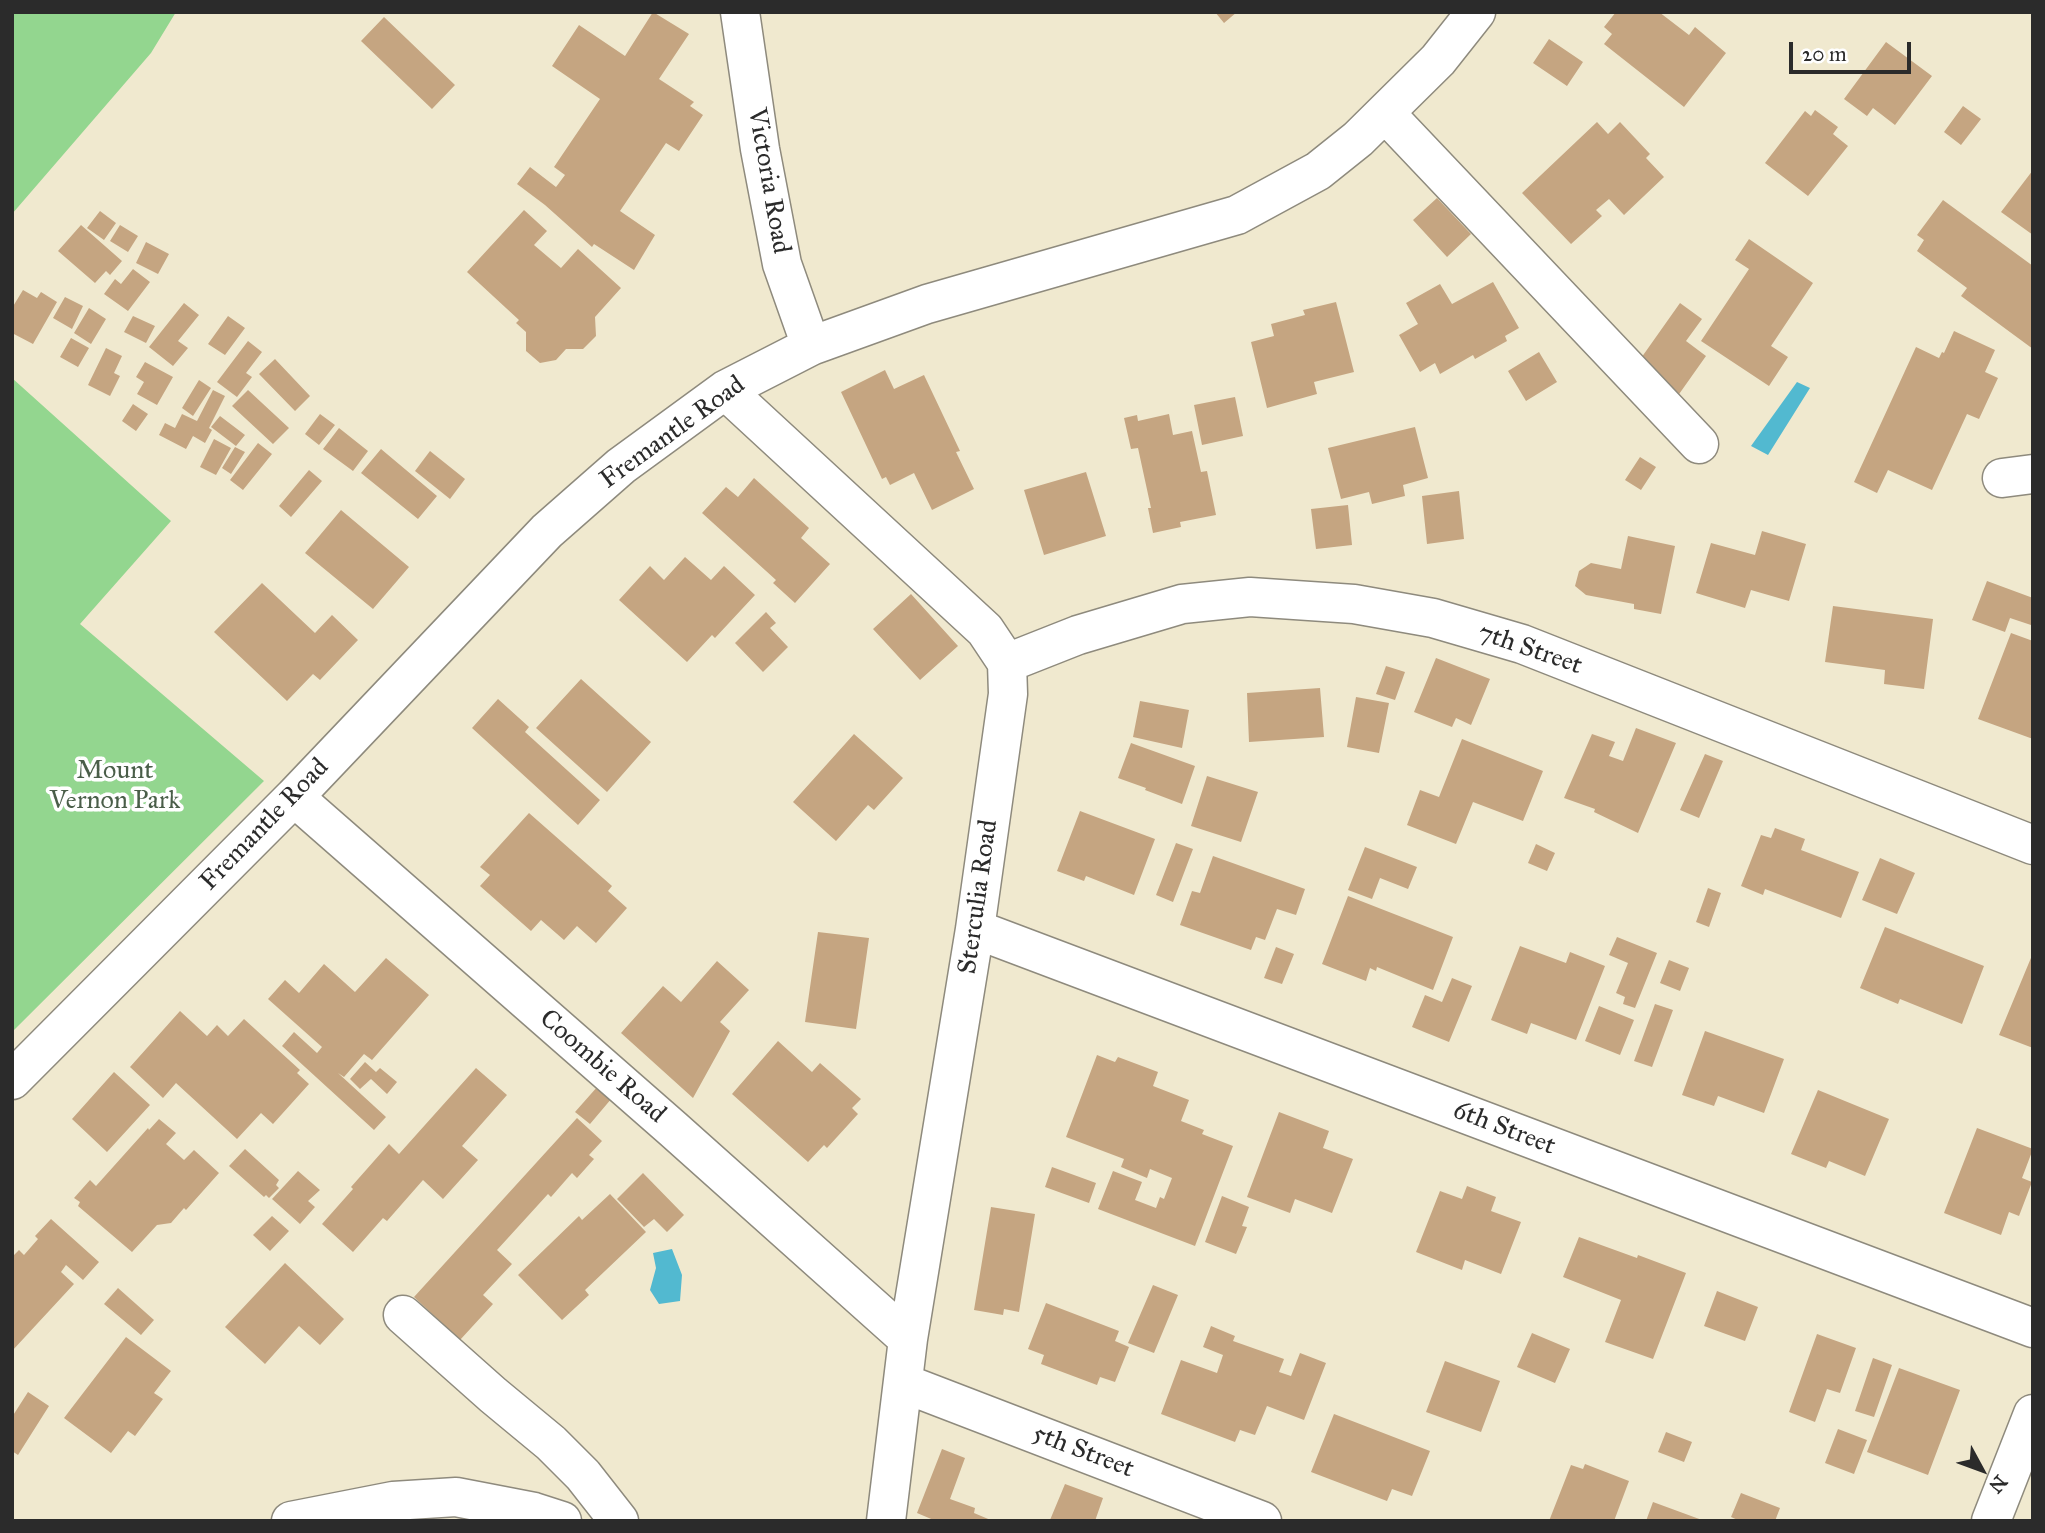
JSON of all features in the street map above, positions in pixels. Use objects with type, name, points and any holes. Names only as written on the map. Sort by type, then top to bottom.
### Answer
[{"type":"street","name":"Victoria Road","points":[[740,12],[760,149],[782,264],[811,346]]},
{"type":"street","name":"Fremantle Road","points":[[12,1080],[294,797],[547,531],[621,466],[725,390],[811,346],[927,304],[1237,215],[1318,171],[1358,139],[1438,60],[1476,12]]},
{"type":"street","points":[[1385,113],[1699,444]]},
{"type":"street","points":[[725,390],[985,630],[1007,663]]},
{"type":"street","name":"7th Street","points":[[1007,663],[1078,635],[1182,604],[1250,597],[1354,604],[1433,618],[1522,644],[2033,845]]},
{"type":"street","name":"Sterculia Road","points":[[886,1521],[908,1339],[975,929],[1008,694],[1007,663]]},
{"type":"street","name":"Coombie Road","points":[[294,797],[908,1339]]},
{"type":"street","name":"6th Street","points":[[975,929],[2033,1328]]},
{"type":"street","points":[[404,1315],[551,1443],[583,1475],[619,1521]]},
{"type":"street","name":"5th Street","points":[[903,1382],[1262,1521]]},
{"type":"street","points":[[1991,1521],[2033,1414]]},
{"type":"street","points":[[291,1521],[393,1501],[456,1497],[534,1512],[562,1521]]},
{"type":"green space","points":[[12,12],[176,12],[151,53],[12,214]]},
{"type":"green space","name":"Mount Vernon Park","points":[[12,378],[171,521],[80,624],[264,781],[12,1032]]},
{"type":"water","points":[[1797,382],[1810,388],[1768,455],[1751,446]]},
{"type":"water","points":[[672,1249],[682,1275],[680,1301],[659,1304],[650,1290],[656,1268],[653,1253]]},
{"type":"building","points":[[653,12],[689,34],[659,79],[694,102],[690,106],[703,115],[679,151],[666,143],[620,211],[655,235],[634,270],[594,244],[592,247],[517,184],[530,167],[556,187],[565,175],[554,167],[600,99],[552,66],[579,25],[625,56]]},
{"type":"building","points":[[1215,12],[1237,12],[1224,23]]},
{"type":"building","points":[[1616,12],[1659,12],[1689,35],[1695,27],[1726,53],[1684,107],[1604,44],[1612,34],[1604,27]]},
{"type":"building","points":[[384,17],[455,85],[432,109],[361,41]]},
{"type":"building","points":[[1549,39],[1583,62],[1567,86],[1533,63]]},
{"type":"building","points":[[1886,42],[1932,76],[1895,125],[1873,108],[1867,116],[1844,99]]},
{"type":"building","points":[[1963,106],[1981,119],[1961,145],[1944,132]]},
{"type":"building","points":[[1815,110],[1838,127],[1833,134],[1848,146],[1808,196],[1765,163],[1805,111],[1811,116]]},
{"type":"building","points":[[1597,122],[1608,134],[1620,122],[1650,154],[1646,158],[1664,177],[1624,215],[1609,199],[1596,210],[1602,216],[1571,244],[1522,193]]},
{"type":"building","points":[[2033,170],[2033,235],[2001,212]]},
{"type":"building","points":[[1437,198],[1471,234],[1447,257],[1413,220]]},
{"type":"building","points":[[1943,200],[2033,266],[2033,349],[1961,296],[1967,288],[1917,251],[1924,240],[1917,235]]},
{"type":"building","points":[[524,210],[547,231],[534,245],[561,268],[578,249],[621,288],[595,317],[596,336],[583,349],[566,349],[556,360],[540,363],[526,351],[526,332],[516,323],[519,320],[467,272]]},
{"type":"building","points":[[100,211],[116,223],[104,240],[87,228]]},
{"type":"building","points":[[81,225],[122,261],[110,275],[106,271],[95,283],[58,251]]},
{"type":"building","points":[[120,225],[138,236],[128,252],[110,241]]},
{"type":"building","points":[[1749,239],[1813,283],[1771,346],[1788,357],[1769,386],[1701,341],[1749,269],[1735,260]]},
{"type":"building","points":[[146,242],[169,254],[158,274],[136,263]]},
{"type":"building","points":[[133,269],[150,282],[128,311],[104,294],[115,279],[121,284]]},
{"type":"building","points":[[1493,282],[1519,328],[1505,336],[1507,341],[1475,359],[1473,355],[1440,374],[1435,363],[1420,372],[1399,335],[1418,324],[1406,303],[1440,284],[1452,304]]},
{"type":"building","points":[[23,290],[37,298],[41,292],[57,302],[33,344],[12,333],[12,308]]},
{"type":"building","points":[[65,297],[83,306],[72,329],[53,318]]},
{"type":"building","points":[[1336,302],[1354,372],[1314,382],[1317,394],[1267,408],[1251,342],[1274,336],[1271,324],[1305,315],[1303,310]]},
{"type":"building","points":[[184,303],[199,315],[178,341],[188,348],[173,366],[149,347]]},
{"type":"building","points":[[1680,303],[1702,319],[1686,341],[1706,356],[1677,397],[1639,361]]},
{"type":"building","points":[[89,308],[106,319],[91,344],[74,333]]},
{"type":"building","points":[[133,316],[155,326],[146,343],[124,332]]},
{"type":"building","points":[[228,316],[245,328],[225,355],[208,344]]},
{"type":"building","points":[[1954,331],[1995,350],[1985,372],[1998,378],[1979,419],[1967,414],[1932,490],[1888,470],[1877,493],[1854,482],[1916,347],[1939,358]]},
{"type":"building","points":[[71,338],[89,348],[78,367],[60,357]]},
{"type":"building","points":[[248,341],[262,352],[246,373],[252,377],[237,397],[217,382]]},
{"type":"building","points":[[106,348],[122,356],[114,373],[120,376],[110,396],[88,385]]},
{"type":"building","points":[[1539,352],[1557,382],[1526,401],[1508,371]]},
{"type":"building","points":[[275,359],[310,396],[295,411],[259,374]]},
{"type":"building","points":[[145,362],[173,377],[157,405],[137,394],[144,382],[136,377]]},
{"type":"building","points":[[885,370],[894,389],[924,375],[960,451],[956,452],[974,489],[932,510],[914,473],[890,485],[886,477],[882,479],[841,392]]},
{"type":"building","points":[[199,380],[211,388],[193,416],[182,408]]},
{"type":"building","points":[[213,390],[225,396],[209,428],[212,430],[205,443],[193,436],[186,449],[159,435],[165,423],[175,428],[182,414],[197,421]]},
{"type":"building","points":[[248,390],[289,428],[273,444],[232,406]]},
{"type":"building","points":[[1235,397],[1243,436],[1202,445],[1194,405]]},
{"type":"building","points":[[133,404],[148,414],[136,431],[122,421]]},
{"type":"building","points":[[320,414],[335,425],[319,445],[305,434]]},
{"type":"building","points":[[1169,414],[1173,435],[1192,431],[1201,472],[1207,471],[1216,515],[1180,522],[1181,527],[1153,533],[1148,508],[1151,508],[1138,448],[1131,449],[1124,418],[1137,415],[1138,421]]},
{"type":"building","points":[[220,416],[245,435],[236,446],[211,427]]},
{"type":"building","points":[[1415,427],[1428,478],[1403,485],[1405,496],[1372,504],[1369,492],[1341,499],[1328,448]]},
{"type":"building","points":[[339,428],[368,451],[353,471],[323,449]]},
{"type":"building","points":[[214,439],[231,448],[216,475],[200,467]]},
{"type":"building","points":[[258,443],[272,454],[243,490],[230,480]]},
{"type":"building","points":[[235,447],[245,452],[231,474],[222,468]]},
{"type":"building","points":[[381,449],[437,496],[418,519],[361,473]]},
{"type":"building","points":[[430,451],[465,479],[450,499],[415,471]]},
{"type":"building","points":[[1640,457],[1656,467],[1641,490],[1625,480]]},
{"type":"building","points":[[309,470],[322,481],[291,517],[279,506]]},
{"type":"building","points":[[1086,472],[1106,536],[1044,555],[1024,490]]},
{"type":"building","points":[[754,478],[809,528],[801,538],[830,564],[795,603],[773,583],[776,580],[702,513],[726,487],[738,497]]},
{"type":"building","points":[[1459,491],[1464,539],[1427,544],[1422,496]]},
{"type":"building","points":[[1348,505],[1352,545],[1316,549],[1311,509]]},
{"type":"building","points":[[341,510],[409,567],[373,609],[305,553]]},
{"type":"building","points":[[1762,531],[1806,544],[1789,601],[1751,590],[1745,608],[1696,593],[1711,543],[1755,555]]},
{"type":"building","points":[[1628,536],[1675,546],[1661,614],[1634,609],[1634,604],[1586,595],[1575,586],[1579,571],[1591,563],[1621,569]]},
{"type":"building","points":[[685,557],[711,580],[724,566],[755,595],[715,638],[712,635],[687,662],[619,600],[650,566],[664,580]]},
{"type":"building","points":[[1987,581],[2033,598],[2031,625],[2010,618],[2005,632],[1972,620]]},
{"type":"building","points":[[262,583],[315,633],[332,615],[358,640],[320,680],[313,674],[287,701],[214,632]]},
{"type":"building","points":[[911,594],[958,646],[920,680],[873,629]]},
{"type":"building","points":[[1833,606],[1933,619],[1924,689],[1884,684],[1885,670],[1825,662]]},
{"type":"building","points":[[766,612],[776,623],[770,628],[788,647],[763,672],[735,643]]},
{"type":"building","points":[[2011,633],[2033,641],[2033,739],[1978,719]]},
{"type":"building","points":[[1436,658],[1490,679],[1471,725],[1456,718],[1452,727],[1414,712]]},
{"type":"building","points":[[1386,666],[1405,672],[1395,700],[1376,694]]},
{"type":"building","points":[[581,679],[651,742],[607,792],[536,728]]},
{"type":"building","points":[[1320,688],[1324,737],[1249,742],[1247,693]]},
{"type":"building","points":[[1356,697],[1389,703],[1379,753],[1347,747]]},
{"type":"building","points":[[498,699],[529,727],[525,732],[600,800],[578,825],[472,728]]},
{"type":"building","points":[[1140,701],[1189,710],[1182,748],[1133,737]]},
{"type":"building","points":[[1636,728],[1676,743],[1638,833],[1594,812],[1595,809],[1564,798],[1592,734],[1615,742],[1609,756],[1623,761]]},
{"type":"building","points":[[854,734],[903,778],[874,810],[868,805],[836,841],[793,802]]},
{"type":"building","points":[[1462,739],[1543,771],[1523,821],[1473,802],[1456,844],[1407,825],[1420,790],[1439,797]]},
{"type":"building","points":[[1131,743],[1195,766],[1182,804],[1118,778]]},
{"type":"building","points":[[1705,754],[1723,761],[1699,818],[1680,810]]},
{"type":"building","points":[[1207,776],[1258,792],[1241,842],[1191,826]]},
{"type":"building","points":[[1080,811],[1155,839],[1134,895],[1086,876],[1084,881],[1057,871]]},
{"type":"building","points":[[529,813],[612,886],[608,891],[627,908],[596,943],[577,926],[564,940],[541,920],[531,931],[480,886],[490,875],[480,867]]},
{"type":"building","points":[[1775,828],[1805,839],[1801,850],[1859,872],[1841,918],[1765,889],[1763,895],[1741,886],[1761,835],[1771,838]]},
{"type":"building","points":[[1176,843],[1193,849],[1173,902],[1156,895]]},
{"type":"building","points":[[1536,844],[1555,853],[1547,871],[1528,863]]},
{"type":"building","points":[[1365,847],[1417,867],[1408,889],[1380,878],[1372,899],[1348,890]]},
{"type":"building","points":[[1213,856],[1305,889],[1296,915],[1277,909],[1265,940],[1256,937],[1251,950],[1180,925],[1192,891],[1200,893]]},
{"type":"building","points":[[1880,858],[1915,873],[1897,914],[1862,900]]},
{"type":"building","points":[[1708,888],[1721,893],[1709,927],[1696,922]]},
{"type":"building","points":[[1348,896],[1453,937],[1433,990],[1377,967],[1376,971],[1370,968],[1366,981],[1322,964]]},
{"type":"building","points":[[1885,927],[1984,966],[1962,1024],[1900,999],[1898,1004],[1860,988]]},
{"type":"building","points":[[818,932],[869,938],[856,1029],[805,1022]]},
{"type":"building","points":[[1617,937],[1657,953],[1635,1008],[1623,1004],[1625,997],[1616,993],[1628,963],[1609,955]]},
{"type":"building","points":[[1520,946],[1566,963],[1570,952],[1605,966],[1576,1040],[1531,1023],[1527,1034],[1491,1020]]},
{"type":"building","points":[[1276,947],[1294,954],[1282,984],[1264,978]]},
{"type":"building","points":[[2033,953],[2033,1048],[1999,1035]]},
{"type":"building","points":[[386,958],[429,995],[372,1060],[364,1054],[344,1077],[338,1073],[386,1117],[374,1130],[282,1046],[294,1032],[317,1053],[322,1047],[268,999],[285,980],[299,993],[324,964],[355,992]]},
{"type":"building","points":[[1669,960],[1689,968],[1680,991],[1660,983]]},
{"type":"building","points":[[717,961],[749,990],[720,1022],[730,1031],[693,1098],[621,1033],[663,986],[681,1002]]},
{"type":"building","points":[[1452,978],[1472,986],[1449,1042],[1412,1027],[1425,995],[1442,1002]]},
{"type":"building","points":[[1655,1004],[1673,1010],[1652,1067],[1634,1061]]},
{"type":"building","points":[[1599,1006],[1634,1020],[1620,1055],[1585,1041]]},
{"type":"building","points":[[180,1011],[207,1036],[217,1025],[228,1036],[244,1019],[300,1070],[297,1073],[309,1084],[273,1124],[261,1113],[237,1139],[176,1083],[163,1098],[130,1067]]},
{"type":"building","points":[[1705,1031],[1784,1059],[1764,1113],[1718,1096],[1714,1106],[1682,1095]]},
{"type":"building","points":[[778,1041],[812,1072],[820,1063],[861,1099],[852,1108],[858,1114],[827,1148],[824,1145],[808,1162],[732,1094]]},
{"type":"building","points":[[1097,1055],[1115,1062],[1118,1057],[1158,1072],[1153,1086],[1189,1100],[1181,1121],[1204,1130],[1202,1134],[1233,1146],[1195,1246],[1098,1209],[1113,1171],[1142,1182],[1135,1200],[1156,1208],[1160,1197],[1164,1199],[1172,1178],[1150,1169],[1147,1178],[1121,1167],[1124,1159],[1066,1137]]},
{"type":"building","points":[[365,1062],[376,1072],[380,1068],[397,1082],[387,1094],[371,1079],[360,1089],[350,1079]]},
{"type":"building","points":[[476,1068],[507,1095],[462,1146],[478,1160],[443,1199],[423,1180],[387,1221],[383,1218],[353,1252],[322,1224],[389,1144],[399,1154]]},
{"type":"building","points":[[114,1072],[150,1105],[107,1152],[72,1119]]},
{"type":"building","points":[[598,1086],[612,1098],[590,1124],[575,1112]]},
{"type":"building","points":[[1818,1090],[1889,1119],[1865,1176],[1829,1161],[1826,1168],[1791,1154]]},
{"type":"building","points":[[1279,1112],[1329,1131],[1323,1148],[1353,1159],[1332,1213],[1295,1199],[1290,1213],[1247,1197]]},
{"type":"building","points":[[577,1118],[602,1141],[589,1155],[594,1159],[577,1178],[572,1173],[551,1197],[548,1194],[497,1250],[512,1264],[483,1295],[493,1304],[460,1340],[414,1297]]},
{"type":"building","points":[[159,1119],[176,1133],[166,1144],[184,1160],[194,1150],[219,1173],[186,1210],[184,1208],[171,1223],[157,1225],[132,1252],[78,1206],[80,1202],[74,1198],[90,1180],[96,1186]]},
{"type":"building","points":[[1977,1128],[2033,1149],[2022,1178],[2032,1182],[2019,1216],[2009,1212],[2001,1235],[1944,1213]]},
{"type":"building","points":[[245,1149],[279,1180],[276,1185],[279,1188],[269,1198],[266,1195],[264,1197],[229,1166]]},
{"type":"building","points":[[1052,1167],[1096,1183],[1089,1203],[1045,1187]]},
{"type":"building","points":[[298,1171],[320,1190],[308,1201],[315,1207],[300,1224],[272,1199]]},
{"type":"building","points":[[643,1173],[684,1215],[667,1232],[654,1219],[644,1227],[617,1199]]},
{"type":"building","points":[[1467,1186],[1496,1197],[1491,1211],[1521,1222],[1501,1274],[1465,1260],[1462,1270],[1416,1252],[1440,1191],[1462,1199]]},
{"type":"building","points":[[610,1194],[646,1232],[585,1290],[589,1295],[562,1320],[518,1275],[579,1216],[582,1220]]},
{"type":"building","points":[[1222,1196],[1249,1207],[1242,1226],[1247,1227],[1236,1254],[1205,1242]]},
{"type":"building","points":[[991,1207],[1035,1214],[1019,1312],[1004,1309],[1003,1315],[974,1310]]},
{"type":"building","points":[[272,1216],[289,1231],[270,1251],[253,1235]]},
{"type":"building","points":[[51,1219],[99,1262],[83,1280],[66,1265],[61,1272],[74,1284],[12,1351],[12,1257],[19,1250],[24,1255],[38,1239],[35,1236]]},
{"type":"building","points":[[1579,1237],[1686,1273],[1653,1359],[1605,1342],[1621,1300],[1563,1277]]},
{"type":"building","points":[[285,1263],[344,1319],[320,1345],[299,1326],[265,1364],[225,1327]]},
{"type":"building","points":[[1153,1285],[1178,1295],[1154,1353],[1128,1343]]},
{"type":"building","points":[[118,1288],[154,1320],[141,1335],[104,1304]]},
{"type":"building","points":[[1717,1291],[1758,1307],[1745,1341],[1704,1326]]},
{"type":"building","points":[[1046,1303],[1119,1331],[1115,1341],[1129,1347],[1115,1382],[1100,1377],[1097,1385],[1041,1364],[1044,1355],[1028,1349]]},
{"type":"building","points":[[1211,1326],[1235,1336],[1233,1341],[1284,1359],[1279,1372],[1291,1376],[1300,1353],[1326,1363],[1304,1420],[1267,1406],[1255,1435],[1240,1430],[1235,1442],[1161,1414],[1181,1360],[1217,1373],[1223,1355],[1203,1347]]},
{"type":"building","points":[[1532,1333],[1570,1349],[1555,1383],[1517,1367]]},
{"type":"building","points":[[1817,1334],[1856,1348],[1840,1393],[1827,1389],[1815,1422],[1789,1412]]},
{"type":"building","points":[[126,1337],[171,1371],[154,1393],[163,1399],[135,1436],[128,1431],[111,1453],[64,1418]]},
{"type":"building","points":[[1873,1358],[1892,1365],[1874,1417],[1855,1411]]},
{"type":"building","points":[[1445,1361],[1500,1381],[1481,1432],[1426,1412]]},
{"type":"building","points":[[1899,1368],[1960,1390],[1928,1475],[1867,1452]]},
{"type":"building","points":[[28,1392],[49,1406],[18,1455],[12,1451],[12,1417]]},
{"type":"building","points":[[1334,1414],[1430,1451],[1412,1496],[1392,1489],[1387,1501],[1311,1472]]},
{"type":"building","points":[[1838,1429],[1867,1440],[1854,1474],[1825,1463]]},
{"type":"building","points":[[1666,1432],[1692,1442],[1684,1462],[1658,1452]]},
{"type":"building","points":[[942,1449],[965,1458],[950,1499],[975,1508],[974,1513],[993,1521],[936,1521],[917,1513]]},
{"type":"building","points":[[1585,1464],[1629,1481],[1614,1521],[1549,1521],[1571,1465],[1583,1469]]},
{"type":"building","points":[[1065,1484],[1103,1498],[1095,1521],[1050,1520]]},
{"type":"building","points":[[1741,1493],[1780,1508],[1775,1521],[1740,1521],[1731,1517]]},
{"type":"building","points":[[1653,1502],[1702,1520],[1702,1521],[1646,1521]]}]
